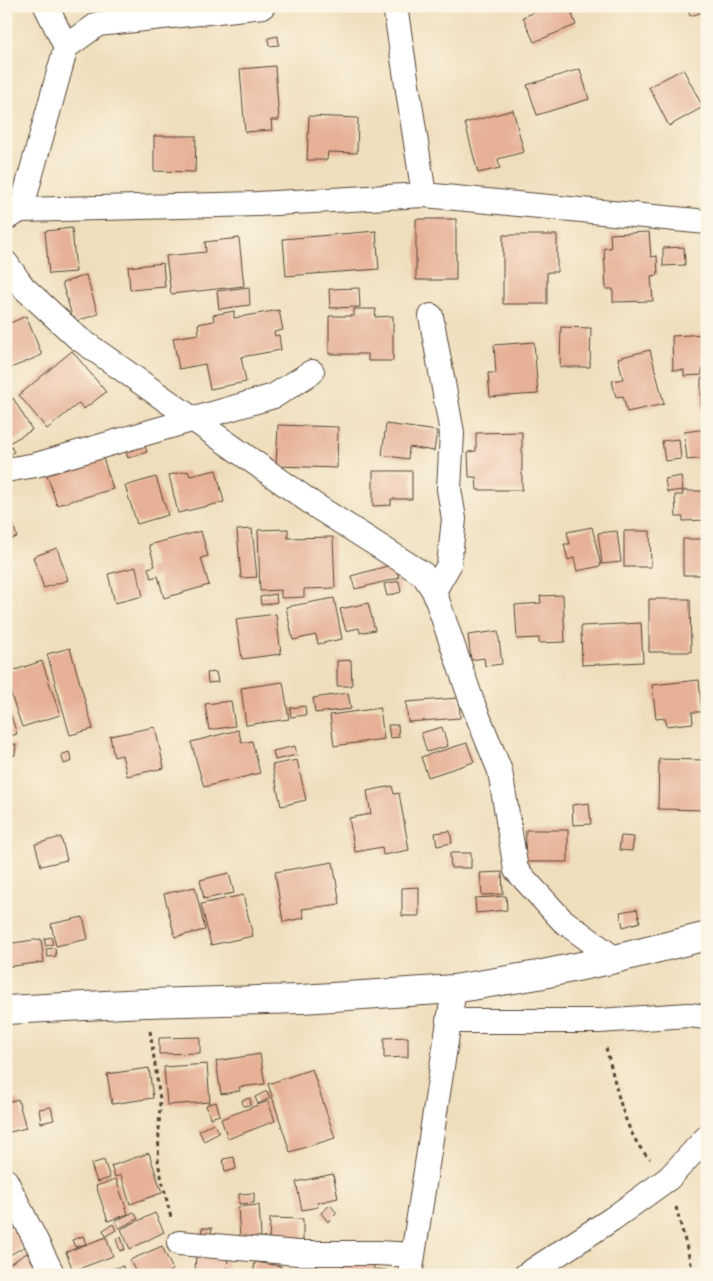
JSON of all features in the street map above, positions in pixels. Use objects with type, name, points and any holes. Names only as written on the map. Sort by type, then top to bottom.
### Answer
[{"type":"street","points":[[46,6],[66,47]]},
{"type":"street","points":[[263,6],[98,24],[66,47],[14,214],[424,195],[707,222]]},
{"type":"street","points":[[395,6],[424,195]]},
{"type":"street","points":[[6,263],[23,288],[78,338],[316,506],[423,574],[434,591],[472,702],[500,772],[516,870],[562,920],[615,959]]},
{"type":"street","points":[[431,316],[452,433],[449,489],[454,520],[449,565],[434,591]]},
{"type":"street","points":[[6,470],[36,465],[274,396],[312,372]]},
{"type":"street","points":[[6,1010],[146,1003],[302,999],[454,989],[538,975],[615,959],[707,936]]},
{"type":"street","points":[[179,1243],[298,1253],[378,1253],[411,1265],[454,989]]},
{"type":"street","points":[[448,1021],[599,1021],[688,1015],[707,1017]]},
{"type":"street","points":[[526,1275],[612,1219],[669,1178],[707,1138]]},
{"type":"street","points":[[6,1181],[53,1275]]},
{"type":"path","points":[[146,1003],[160,1099],[158,1163],[179,1243]]},
{"type":"path","points":[[599,1021],[627,1123],[644,1154],[669,1178],[694,1275]]},
{"type":"building","points":[[427,6],[445,6],[445,7],[428,11]]},
{"type":"building","points":[[530,6],[569,6],[576,25],[534,42],[523,17],[533,13]]},
{"type":"building","points":[[687,6],[707,6],[707,11],[690,16]]},
{"type":"building","points":[[278,36],[279,45],[269,46],[268,38]]},
{"type":"building","points":[[275,66],[279,120],[271,120],[272,130],[245,132],[240,69]]},
{"type":"building","points":[[580,69],[589,99],[537,115],[527,85]]},
{"type":"building","points":[[683,69],[703,107],[669,126],[649,87]]},
{"type":"building","points":[[513,110],[524,152],[498,159],[500,168],[478,173],[465,123]]},
{"type":"building","points":[[309,116],[358,118],[357,153],[328,152],[327,160],[307,160]]},
{"type":"building","points":[[154,136],[196,136],[195,172],[154,171]]},
{"type":"building","points":[[416,219],[456,219],[456,280],[416,280]]},
{"type":"building","points":[[72,228],[76,272],[49,274],[45,231]]},
{"type":"building","points":[[376,231],[379,269],[286,276],[283,239]]},
{"type":"building","points":[[649,232],[651,257],[657,256],[658,275],[651,276],[653,301],[613,302],[613,289],[606,289],[604,248],[611,248],[610,234]]},
{"type":"building","points":[[503,235],[557,235],[557,272],[547,272],[547,304],[503,304]]},
{"type":"building","points":[[239,238],[244,286],[171,294],[166,256],[206,252],[205,242]]},
{"type":"building","points":[[684,247],[685,265],[663,266],[663,248]]},
{"type":"building","points":[[163,263],[165,287],[130,290],[128,267]]},
{"type":"building","points":[[86,275],[98,314],[74,322],[62,283]]},
{"type":"building","points":[[249,287],[250,305],[219,309],[217,291]]},
{"type":"building","points":[[359,288],[360,307],[330,308],[329,289]]},
{"type":"building","points":[[354,309],[376,309],[375,317],[393,316],[393,361],[368,361],[368,354],[329,354],[329,316],[354,316]]},
{"type":"building","points":[[279,310],[283,330],[274,332],[275,336],[279,335],[281,350],[241,357],[246,382],[210,389],[205,364],[179,369],[173,338],[199,334],[198,324],[214,321],[213,315],[234,311],[234,318]]},
{"type":"building","points":[[26,316],[42,355],[6,370],[6,325]]},
{"type":"building","points":[[561,327],[591,328],[590,367],[560,367]]},
{"type":"building","points":[[707,334],[707,369],[702,370],[702,375],[684,376],[684,370],[673,370],[672,336]]},
{"type":"building","points":[[534,342],[538,394],[490,397],[488,373],[496,373],[494,345]]},
{"type":"building","points":[[650,350],[664,404],[627,412],[623,396],[616,397],[612,381],[623,379],[618,358]]},
{"type":"building","points":[[72,351],[106,392],[84,409],[79,403],[47,429],[19,395]]},
{"type":"building","points":[[701,378],[707,378],[707,411],[701,411]]},
{"type":"building","points":[[13,398],[32,430],[9,443],[14,452],[6,456],[6,402]]},
{"type":"building","points":[[386,424],[437,431],[434,451],[409,447],[408,459],[382,455]]},
{"type":"building","points":[[278,425],[338,427],[337,468],[276,466]]},
{"type":"building","points":[[707,429],[707,458],[687,460],[684,432]]},
{"type":"building","points":[[522,432],[522,490],[477,490],[476,477],[469,477],[468,452],[476,451],[476,433]]},
{"type":"building","points":[[679,439],[681,459],[665,461],[662,441]]},
{"type":"building","points":[[144,443],[147,452],[128,458],[125,449]]},
{"type":"building","points":[[103,458],[113,489],[57,505],[47,475]]},
{"type":"building","points":[[216,470],[224,502],[178,513],[169,475],[188,471],[190,476]]},
{"type":"building","points":[[373,471],[412,471],[412,499],[391,499],[391,505],[373,506]]},
{"type":"building","points":[[681,476],[683,490],[667,492],[665,479]]},
{"type":"building","points":[[156,477],[168,515],[137,524],[125,486]]},
{"type":"building","points":[[682,491],[707,491],[707,520],[683,521],[683,517],[676,517],[675,495],[683,495]]},
{"type":"building","points":[[6,512],[9,512],[17,537],[6,541]]},
{"type":"building","points":[[592,527],[601,566],[577,571],[574,558],[568,560],[564,544],[570,544],[567,532]]},
{"type":"building","points":[[252,529],[257,577],[241,578],[237,530]]},
{"type":"building","points":[[288,529],[288,538],[333,537],[335,588],[304,589],[304,597],[281,598],[281,590],[260,591],[258,530]]},
{"type":"building","points":[[201,531],[208,556],[201,558],[209,585],[164,598],[158,576],[151,578],[148,568],[155,566],[149,545]]},
{"type":"building","points":[[617,531],[621,562],[602,564],[598,533]]},
{"type":"building","points":[[624,531],[650,531],[651,567],[624,567]]},
{"type":"building","points":[[683,539],[707,539],[707,575],[683,575]]},
{"type":"building","points":[[57,548],[68,580],[44,588],[33,557]]},
{"type":"building","points":[[395,564],[399,578],[355,589],[351,576]]},
{"type":"building","points":[[136,567],[143,596],[115,603],[108,574]]},
{"type":"building","points":[[399,581],[401,592],[387,596],[384,584]]},
{"type":"building","points":[[276,594],[277,602],[261,605],[260,597]]},
{"type":"building","points":[[563,595],[565,642],[539,643],[539,638],[517,639],[515,605],[541,603],[540,596]]},
{"type":"building","points":[[334,598],[342,639],[318,644],[316,635],[293,640],[286,607]]},
{"type":"building","points":[[649,599],[690,599],[691,652],[649,652]]},
{"type":"building","points":[[368,603],[375,630],[360,633],[359,628],[346,631],[340,609]]},
{"type":"building","points":[[276,614],[281,654],[242,659],[236,619]]},
{"type":"building","points":[[641,623],[643,662],[582,665],[581,626]]},
{"type":"building","points":[[498,631],[502,664],[485,666],[484,658],[471,660],[468,635]]},
{"type":"building","points":[[70,648],[93,729],[70,735],[47,654]]},
{"type":"building","points":[[351,660],[352,686],[337,686],[337,661]]},
{"type":"building","points":[[42,661],[60,715],[22,727],[6,680],[6,673]]},
{"type":"building","points":[[216,672],[218,682],[208,683],[207,673]]},
{"type":"building","points":[[699,680],[702,712],[692,712],[693,723],[666,726],[665,718],[656,719],[652,685]]},
{"type":"building","points":[[283,682],[289,719],[246,725],[241,688]]},
{"type":"building","points":[[348,693],[351,709],[315,713],[313,698]]},
{"type":"building","points":[[459,698],[460,718],[408,722],[406,702]]},
{"type":"building","points":[[6,701],[17,734],[6,737]]},
{"type":"building","points":[[231,701],[235,726],[209,730],[205,704]]},
{"type":"building","points":[[305,706],[306,715],[291,717],[290,708]]},
{"type":"building","points":[[380,708],[384,739],[334,746],[330,715]]},
{"type":"building","points":[[388,725],[398,725],[399,737],[390,738]]},
{"type":"building","points":[[155,727],[164,768],[127,776],[122,755],[114,757],[110,736]]},
{"type":"building","points":[[442,727],[448,746],[427,752],[421,733]]},
{"type":"building","points":[[238,730],[242,743],[252,741],[260,773],[204,787],[191,742]]},
{"type":"building","points":[[467,743],[474,762],[428,777],[421,757]]},
{"type":"building","points":[[16,744],[15,755],[9,756],[9,745]]},
{"type":"building","points":[[295,746],[297,755],[275,760],[273,751]]},
{"type":"building","points":[[69,752],[72,761],[64,764],[61,755]]},
{"type":"building","points":[[659,759],[705,760],[705,810],[658,809]]},
{"type":"building","points":[[297,760],[306,800],[281,806],[272,765]]},
{"type":"building","points":[[392,786],[394,794],[399,793],[409,850],[383,855],[382,847],[355,852],[349,818],[371,814],[367,791]]},
{"type":"building","points":[[589,803],[591,824],[573,825],[572,805]]},
{"type":"building","points":[[6,808],[8,808],[12,849],[6,850]]},
{"type":"building","points":[[526,830],[568,830],[568,862],[525,862]]},
{"type":"building","points":[[450,831],[452,843],[437,846],[435,833]]},
{"type":"building","points":[[621,836],[634,837],[632,851],[619,850]]},
{"type":"building","points":[[61,837],[67,860],[41,866],[35,844]]},
{"type":"building","points":[[450,853],[471,853],[471,868],[451,868]]},
{"type":"building","points":[[333,862],[340,904],[302,909],[304,918],[283,922],[275,872]]},
{"type":"building","points":[[502,872],[503,894],[482,895],[480,873]]},
{"type":"building","points":[[229,873],[234,893],[204,899],[200,880]]},
{"type":"building","points":[[195,887],[205,930],[175,937],[164,894]]},
{"type":"building","points":[[419,887],[419,916],[402,916],[402,888]]},
{"type":"building","points":[[243,895],[253,936],[211,945],[201,904]]},
{"type":"building","points":[[506,896],[507,910],[476,913],[475,898]]},
{"type":"building","points":[[637,909],[640,922],[623,927],[620,912]]},
{"type":"building","points":[[83,917],[88,939],[56,946],[51,924]]},
{"type":"building","points":[[51,937],[53,944],[46,946],[44,939]]},
{"type":"building","points":[[41,939],[44,962],[6,967],[6,944]]},
{"type":"building","points":[[55,948],[56,956],[48,957],[46,949]]},
{"type":"building","points":[[200,1037],[200,1053],[159,1054],[159,1038]]},
{"type":"building","points":[[408,1037],[408,1057],[384,1058],[384,1038]]},
{"type":"building","points":[[260,1054],[265,1084],[239,1087],[240,1091],[221,1094],[216,1061]]},
{"type":"building","points":[[207,1064],[210,1102],[167,1105],[164,1067]]},
{"type":"building","points":[[149,1068],[153,1098],[112,1104],[107,1074]]},
{"type":"building","points":[[312,1069],[335,1138],[290,1152],[268,1084]]},
{"type":"building","points":[[267,1091],[270,1098],[258,1104],[255,1097]]},
{"type":"building","points":[[250,1098],[251,1105],[243,1106],[242,1100]]},
{"type":"building","points":[[18,1099],[26,1128],[6,1133],[6,1103]]},
{"type":"building","points":[[268,1101],[275,1121],[228,1139],[221,1119]]},
{"type":"building","points":[[216,1102],[220,1115],[210,1118],[206,1105]]},
{"type":"building","points":[[51,1107],[54,1120],[41,1123],[39,1109]]},
{"type":"building","points":[[213,1123],[219,1133],[204,1141],[199,1131]]},
{"type":"building","points":[[149,1153],[162,1193],[130,1204],[121,1175],[115,1177],[111,1166]]},
{"type":"building","points":[[234,1157],[236,1169],[225,1172],[223,1159]]},
{"type":"building","points":[[104,1160],[110,1178],[97,1182],[91,1164]]},
{"type":"building","points":[[333,1174],[338,1198],[317,1203],[318,1207],[302,1210],[296,1182]]},
{"type":"building","points":[[116,1179],[128,1214],[108,1221],[96,1186]]},
{"type":"building","points":[[254,1193],[254,1203],[239,1204],[239,1194]]},
{"type":"building","points":[[259,1205],[261,1237],[240,1238],[238,1207]]},
{"type":"building","points":[[330,1205],[337,1213],[328,1222],[321,1213]]},
{"type":"building","points":[[12,1212],[17,1224],[8,1228],[6,1215]]},
{"type":"building","points":[[134,1212],[138,1219],[119,1228],[115,1221]]},
{"type":"building","points":[[155,1213],[164,1232],[130,1249],[121,1229]]},
{"type":"building","points":[[270,1218],[303,1219],[303,1247],[269,1246]]},
{"type":"building","points":[[113,1224],[116,1230],[106,1236],[103,1230]]},
{"type":"building","points":[[16,1228],[26,1246],[6,1257],[6,1233]]},
{"type":"building","points":[[202,1228],[212,1228],[211,1236],[201,1235]]},
{"type":"building","points":[[83,1236],[86,1244],[75,1247],[72,1240]]},
{"type":"building","points":[[106,1237],[113,1256],[73,1271],[66,1252]]},
{"type":"building","points":[[121,1237],[125,1249],[120,1251],[116,1239]]},
{"type":"building","points":[[162,1246],[173,1270],[162,1275],[137,1275],[130,1260]]},
{"type":"building","points":[[196,1250],[228,1252],[227,1275],[195,1275]]},
{"type":"building","points":[[27,1253],[40,1275],[6,1275],[6,1266]]},
{"type":"building","points":[[344,1254],[375,1258],[373,1275],[341,1275]]},
{"type":"building","points":[[308,1261],[317,1263],[316,1270],[307,1269]]},
{"type":"building","points":[[255,1262],[281,1266],[280,1271],[301,1275],[253,1275]]},
{"type":"building","points":[[123,1266],[125,1275],[95,1275],[95,1274]]},
{"type":"building","points":[[376,1269],[386,1270],[386,1275],[375,1275]]}]
